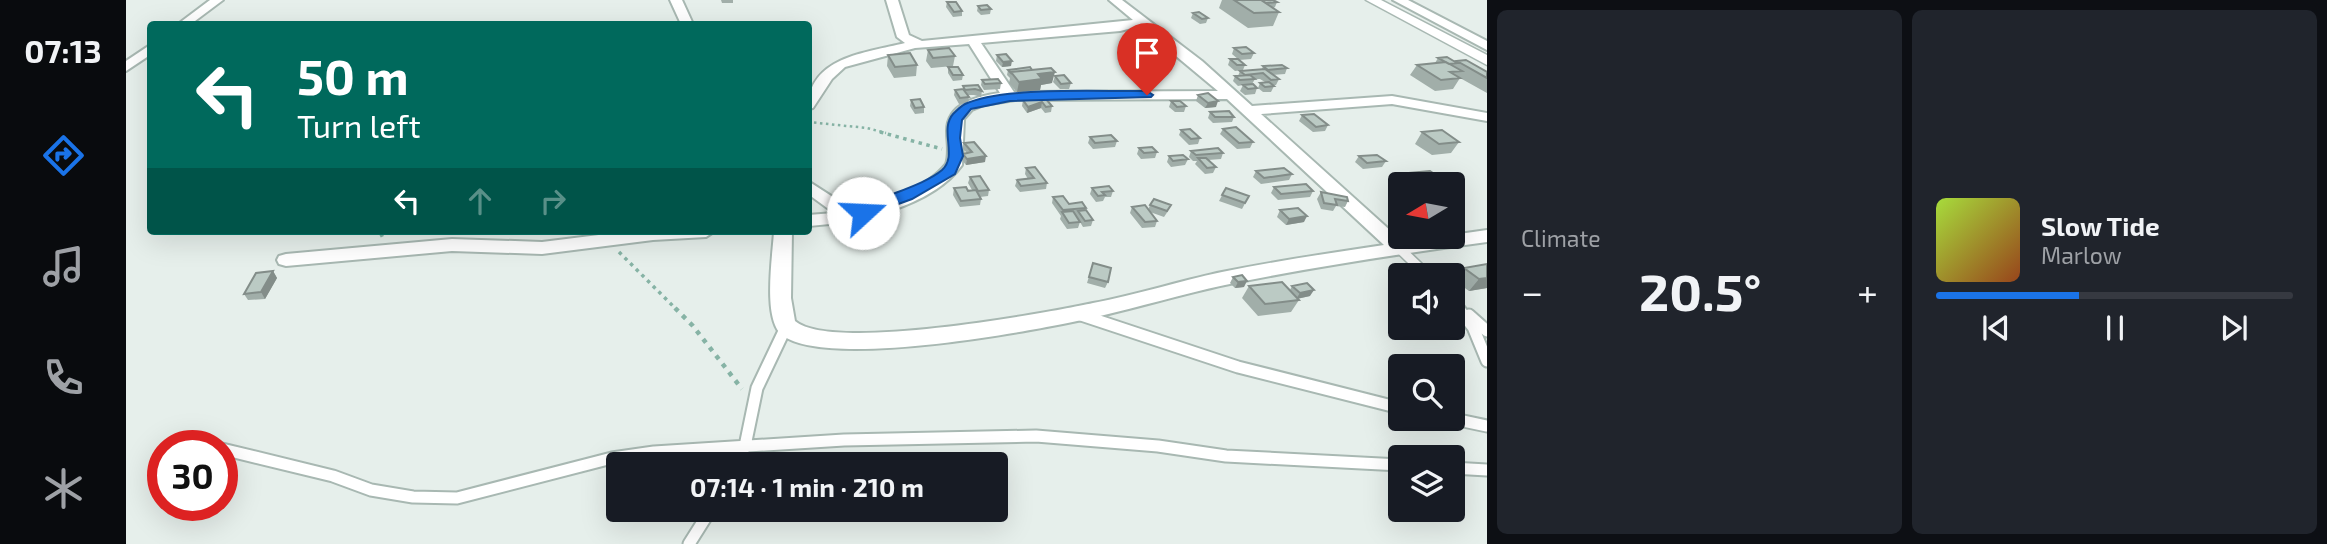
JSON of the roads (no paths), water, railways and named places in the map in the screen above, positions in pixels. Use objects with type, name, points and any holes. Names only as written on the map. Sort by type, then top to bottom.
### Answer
[{"type":"street","points":[[188,21],[217,0]]},
{"type":"street","points":[[676,0],[686,21]]},
{"type":"street","points":[[892,0],[903,37],[914,44],[927,46],[1120,27],[1141,22]]},
{"type":"street","points":[[1115,0],[1188,57],[1388,238]]},
{"type":"street","points":[[1372,0],[1487,61]]},
{"type":"street","points":[[1399,0],[1487,46]]},
{"type":"street","points":[[973,40],[1010,97]]},
{"type":"street","points":[[812,98],[820,85],[840,64],[914,44]]},
{"type":"street","points":[[126,67],[147,51]]},
{"type":"street","points":[[812,221],[877,209],[933,183],[950,171],[956,156],[956,119],[960,112],[977,103],[1010,97],[1231,95]]},
{"type":"street","points":[[1248,111],[1392,100],[1487,117]]},
{"type":"street","points":[[812,189],[849,216]]},
{"type":"street","points":[[286,260],[452,244],[542,248],[646,235]]},
{"type":"street","points":[[783,235],[780,313],[786,327],[800,337],[852,341],[964,330],[1078,314],[1224,278],[1400,249]]},
{"type":"street","points":[[1465,239],[1487,236]]},
{"type":"lane","points":[[1400,249],[1415,263]]},
{"type":"lane","points":[[1465,312],[1487,331]]},
{"type":"lane","points":[[1078,314],[1227,364],[1314,389],[1388,405]]},
{"type":"lane","points":[[1465,317],[1473,327],[1487,361]]},
{"type":"lane","points":[[742,452],[753,401],[786,327]]},
{"type":"lane","points":[[1465,421],[1487,426]]},
{"type":"lane","points":[[238,453],[333,476],[371,490],[413,498],[457,498],[612,458],[654,452],[745,446],[1036,436],[1158,446],[1226,456],[1388,464]]},
{"type":"lane","points":[[1465,469],[1487,470]]},
{"type":"lane","points":[[689,544],[703,522]]}]
